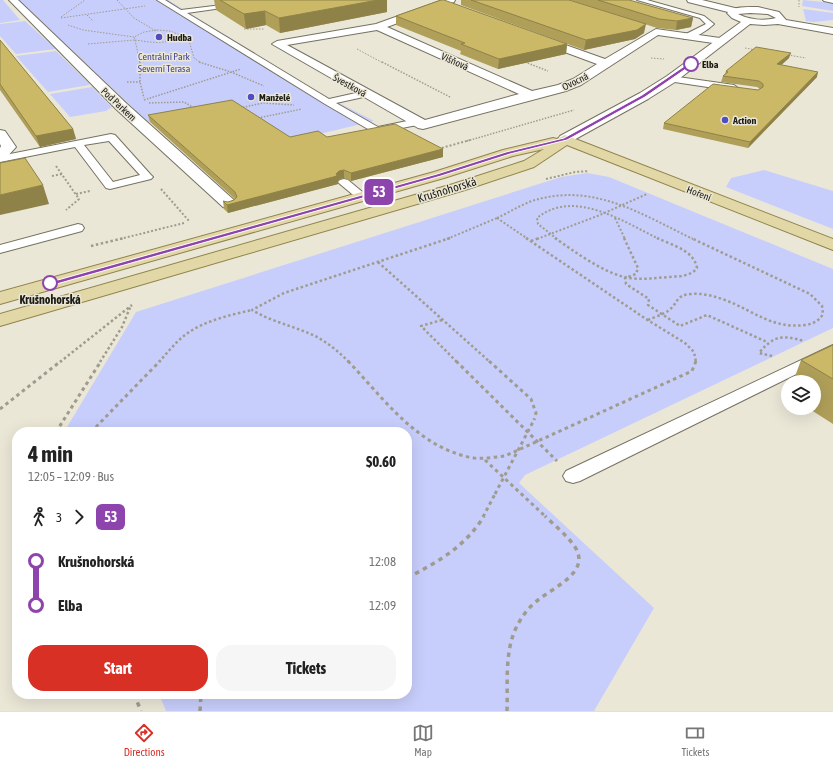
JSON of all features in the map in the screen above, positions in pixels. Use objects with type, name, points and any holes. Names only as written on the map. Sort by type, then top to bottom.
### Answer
[{"type":"main road","name":"Krušnohorská","points":[[0,298],[362,197],[508,153],[565,139]]},
{"type":"main road","name":"Krušnohorská","points":[[0,320],[459,187],[529,164],[547,154],[565,139]]},
{"type":"main road","name":"Hoření","points":[[565,139],[833,245]]},
{"type":"street","name":"Pod Parkem","points":[[13,0],[122,107],[229,204]]},
{"type":"street","points":[[691,0],[736,11],[762,10],[780,15],[782,18],[778,21]]},
{"type":"street","points":[[762,10],[767,3],[766,0]]},
{"type":"street","points":[[330,35],[378,27],[447,1],[458,8]]},
{"type":"street","points":[[736,11],[732,13],[733,15],[748,20],[767,22],[778,21],[833,31]]},
{"type":"street","name":"Krušnohorská","points":[[565,139],[644,96],[670,79],[748,20]]},
{"type":"street","name":"Višňová","points":[[378,27],[531,95]]},
{"type":"street","points":[[642,28],[656,32],[718,42]]},
{"type":"street","name":"Ovocná","points":[[420,123],[562,88],[577,82],[656,32]]},
{"type":"street","name":"Švestková","points":[[330,35],[277,44],[365,94],[420,123]]},
{"type":"street","points":[[536,37],[606,64]]},
{"type":"street","points":[[0,134],[9,147],[0,156]]},
{"type":"lane","points":[[640,0],[702,17],[710,24],[687,37]]},
{"type":"lane","points":[[826,0],[833,1]]},
{"type":"lane","points":[[162,1],[328,102],[377,130],[420,123]]},
{"type":"lane","points":[[180,12],[242,3]]},
{"type":"lane","points":[[670,79],[741,89]]},
{"type":"lane","points":[[328,102],[365,94]]},
{"type":"lane","points":[[0,159],[46,150],[77,143],[111,136],[147,177],[110,186],[77,143]]},
{"type":"lane","points":[[344,182],[362,197]]},
{"type":"lane","points":[[0,248],[78,228]]},
{"type":"lane","points":[[573,476],[833,350]]},
{"type":"path","points":[[60,19],[85,0]]},
{"type":"path","points":[[117,0],[123,9],[135,21],[156,31]]},
{"type":"path","points":[[60,19],[162,1]]},
{"type":"path","points":[[86,15],[93,21]]},
{"type":"path","points":[[60,19],[63,22]]},
{"type":"path","points":[[66,25],[83,30],[134,37],[146,32],[176,32],[180,35],[188,36],[194,58],[199,62],[231,72],[147,99]]},
{"type":"path","points":[[61,48],[135,40],[147,43],[166,42],[178,38],[180,35]]},
{"type":"path","points":[[330,35],[476,110]]},
{"type":"path","points":[[134,37],[140,59],[140,82],[144,98]]},
{"type":"path","points":[[718,42],[761,51]]},
{"type":"path","points":[[784,55],[806,58]]},
{"type":"path","points":[[519,59],[577,82]]},
{"type":"path","points":[[144,103],[184,102],[201,111]]},
{"type":"path","points":[[235,109],[263,103],[288,103],[307,108],[258,118]]},
{"type":"path","points":[[46,150],[79,199],[66,210]]},
{"type":"path","points":[[545,179],[575,172],[590,172]]},
{"type":"path","points":[[52,176],[62,174]]},
{"type":"path","points":[[78,228],[91,246],[190,222],[147,177]]},
{"type":"path","points":[[530,241],[605,213],[653,191]]},
{"type":"path","points":[[96,427],[185,335],[201,325],[218,318],[252,310],[284,293],[450,238],[537,199],[557,195],[590,196],[612,201],[810,294],[817,298],[822,304],[824,310],[823,315],[819,320],[811,324],[788,325],[762,319],[727,301],[700,294],[680,297],[670,309],[648,320]]},
{"type":"path","points":[[562,208],[589,208],[605,213],[690,254],[697,264],[695,271],[688,275],[652,279],[625,278],[613,274],[550,234],[540,226],[537,221],[540,215],[562,208]]},
{"type":"path","points":[[412,429],[430,441],[460,456],[484,460],[505,456],[692,371],[696,366],[697,359],[694,352],[688,346],[497,218]]},
{"type":"path","points":[[615,218],[638,268],[636,274],[625,278]]},
{"type":"path","points":[[378,262],[531,399],[536,413],[534,420],[479,526],[466,542],[450,555],[412,575]]},
{"type":"path","points":[[625,278],[626,284],[649,299],[648,306],[680,326],[707,315],[767,342]]},
{"type":"path","points":[[119,286],[132,305]]},
{"type":"path","points":[[0,409],[132,305],[139,303]]},
{"type":"path","points":[[59,427],[122,327],[132,305]]},
{"type":"path","points":[[252,310],[273,321],[301,329],[326,342],[347,360],[409,427]]},
{"type":"path","points":[[442,320],[421,326],[573,476]]},
{"type":"path","points":[[484,460],[571,541],[580,557],[579,567],[573,576],[531,606],[514,632],[510,647],[507,711]]},
{"type":"path","points":[[136,699],[141,711]]},
{"type":"path","points":[[200,711],[201,699]]},
{"type":"green space","points":[[0,0],[3,0],[20,20],[0,23]]},
{"type":"green space","name":"Centrální Park Severní Terasa","points":[[19,0],[168,0],[314,90],[374,121],[290,141],[235,105],[148,122]]},
{"type":"green space","points":[[803,0],[833,3],[833,11],[802,6]]},
{"type":"green space","points":[[803,9],[833,13],[833,20],[814,22],[806,21]]},
{"type":"green space","points":[[25,21],[56,49],[16,54],[0,36],[0,24]]},
{"type":"green space","points":[[56,51],[89,83],[89,85],[48,92],[16,56]]},
{"type":"green space","points":[[92,87],[112,107],[106,111],[70,117],[50,94]]},
{"type":"green space","points":[[764,170],[833,191],[833,229],[726,187],[731,178]]},
{"type":"green space","points":[[587,173],[609,177],[833,269],[833,328],[525,475],[519,483],[654,608],[594,711],[166,711],[161,699],[412,699],[412,427],[67,427],[136,312],[561,177]]},
{"type":"building","points":[[220,0],[378,0],[279,18],[265,11],[244,14]]},
{"type":"building","points":[[441,0],[567,44],[499,59],[461,44],[465,43],[396,16]]},
{"type":"building","points":[[471,0],[569,0],[646,24],[637,30],[586,40]]},
{"type":"building","points":[[598,0],[629,0],[693,18],[677,21],[659,19]]},
{"type":"building","points":[[0,40],[73,129],[36,136],[0,84]]},
{"type":"building","points":[[756,47],[791,53],[777,64],[818,72],[750,142],[664,123],[713,84],[758,90],[763,87],[763,84],[759,81],[723,76],[728,72],[726,71]]},
{"type":"building","points":[[232,100],[290,137],[318,131],[327,137],[395,124],[443,149],[351,173],[344,170],[339,171],[336,174],[337,176],[227,205],[223,201],[228,202],[234,200],[237,197],[235,192],[148,115]]},
{"type":"building","points":[[25,158],[43,185],[0,195],[0,163]]},
{"type":"building","points":[[833,345],[833,379],[801,360]]},
{"type":"bus line","name":"53","points":[[50,283],[439,175],[508,153],[565,139],[644,96],[691,64]]},
{"type":"place","name":"Hudba","points":[[159,37]]},
{"type":"place","name":"Elba","points":[[691,64]]},
{"type":"place","name":"Manželé","points":[[251,97]]},
{"type":"place","name":"Action","points":[[725,120]]},
{"type":"place","name":"Krušnohorská","points":[[50,283]]}]
